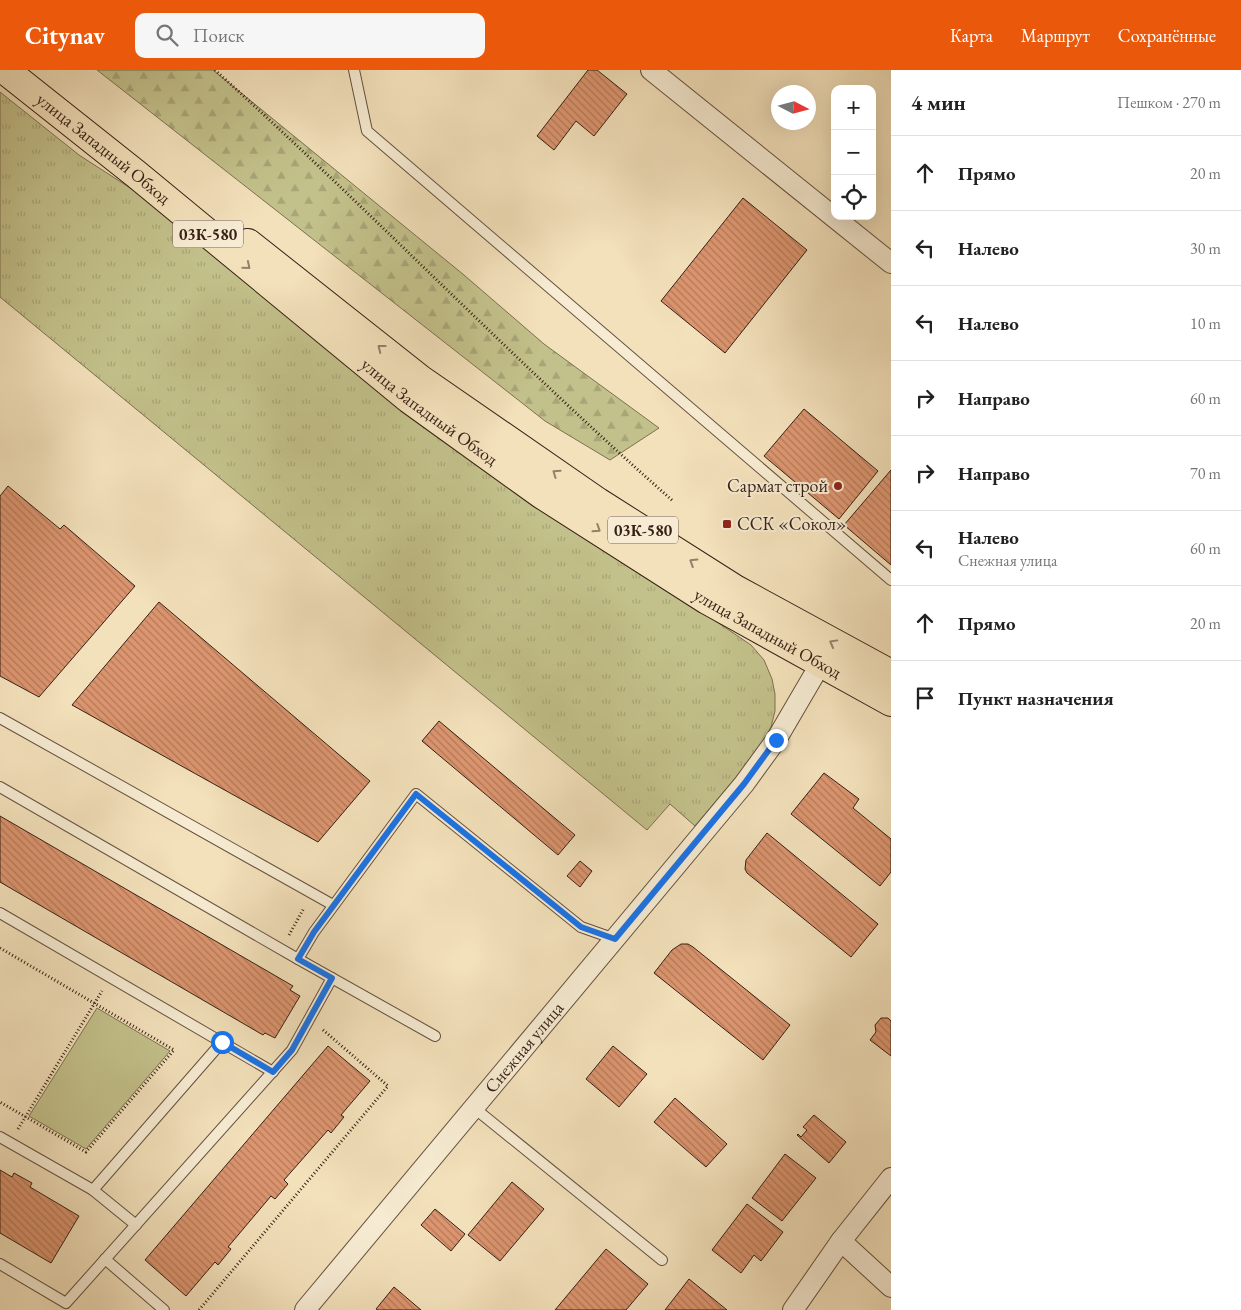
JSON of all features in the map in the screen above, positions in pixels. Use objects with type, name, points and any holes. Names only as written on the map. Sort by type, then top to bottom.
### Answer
[{"type":"highway","name":"улица Западный Обход","points":[[5,70],[136,174],[409,400],[541,494],[706,600],[891,702]]},
{"type":"highway","name":"улица Западный Обход","points":[[30,70],[420,378],[598,502],[728,584],[891,674]]},
{"type":"street","points":[[651,70],[889,256]]},
{"type":"street","name":"Снежная улица","points":[[305,1310],[744,784],[776,740],[821,663]]},
{"type":"street","points":[[793,1310],[841,1241],[891,1178]]},
{"type":"street","points":[[841,1241],[891,1287]]},
{"type":"lane","points":[[354,70],[367,131],[891,580]]},
{"type":"lane","points":[[0,718],[333,905]]},
{"type":"lane","points":[[0,787],[435,1036]]},
{"type":"lane","points":[[298,959],[333,905],[416,794],[581,927],[615,939]]},
{"type":"lane","points":[[0,913],[273,1072]]},
{"type":"lane","points":[[0,1264],[66,1303],[292,1050],[332,978]]},
{"type":"lane","points":[[93,1190],[222,1042]]},
{"type":"lane","points":[[473,1107],[662,1260]]},
{"type":"lane","points":[[5,1140],[93,1190],[136,1225]]},
{"type":"lane","points":[[105,1259],[164,1310]]},
{"type":"path","points":[[214,70],[272,122],[604,440],[672,501]]},
{"type":"path","points":[[282,949],[312,894]]},
{"type":"path","points":[[0,948],[174,1050],[86,1152],[0,1102]]},
{"type":"path","points":[[5,1140],[25,1117],[111,977]]},
{"type":"path","points":[[199,1310],[388,1086],[318,1026]]},
{"type":"green space","points":[[97,70],[213,70],[464,275],[544,344],[659,428],[610,460],[545,421]]},
{"type":"green space","points":[[0,92],[79,155],[158,206],[674,593],[751,645],[764,660],[772,679],[775,694],[775,711],[771,727],[762,746],[695,826],[670,804],[647,830],[0,297]]},
{"type":"green space","points":[[97,1008],[170,1051],[86,1149],[29,1116]]},
{"type":"building","points":[[588,70],[597,70],[627,94],[594,136],[576,121],[554,150],[537,136]]},
{"type":"building","points":[[743,198],[807,250],[725,353],[661,301]]},
{"type":"building","points":[[804,409],[878,471],[839,519],[764,456]]},
{"type":"building","points":[[891,470],[891,565],[844,525]]},
{"type":"building","points":[[8,486],[60,529],[64,525],[135,586],[39,697],[0,676],[0,496]]},
{"type":"building","points":[[159,602],[370,781],[318,842],[72,705]]},
{"type":"building","points":[[439,721],[575,835],[558,855],[422,741]]},
{"type":"building","points":[[824,773],[859,799],[853,808],[891,839],[891,872],[880,886],[791,814]]},
{"type":"building","points":[[0,816],[293,986],[290,990],[300,996],[275,1038],[265,1033],[263,1035],[0,882]]},
{"type":"building","points":[[767,833],[878,924],[851,957],[747,873],[745,869],[746,860]]},
{"type":"building","points":[[580,861],[592,871],[580,887],[567,876]]},
{"type":"building","points":[[681,944],[688,944],[693,947],[790,1025],[763,1060],[654,973],[672,950]]},
{"type":"building","points":[[881,1018],[888,1018],[891,1021],[891,1056],[870,1040],[876,1032],[875,1025]]},
{"type":"building","points":[[328,1046],[370,1081],[341,1115],[344,1117],[331,1133],[328,1130],[284,1180],[288,1184],[275,1199],[271,1196],[228,1247],[231,1249],[218,1265],[215,1262],[186,1296],[145,1260]]},
{"type":"building","points":[[613,1046],[647,1074],[619,1107],[586,1079]]},
{"type":"building","points":[[675,1098],[727,1144],[706,1167],[654,1122]]},
{"type":"building","points":[[814,1115],[846,1142],[829,1163],[797,1135],[801,1137],[807,1130],[803,1127]]},
{"type":"building","points":[[785,1154],[816,1178],[782,1221],[752,1198]]},
{"type":"building","points":[[0,1170],[12,1177],[14,1173],[32,1183],[30,1187],[79,1216],[51,1263],[0,1233]]},
{"type":"building","points":[[512,1182],[544,1209],[500,1261],[468,1235]]},
{"type":"building","points":[[747,1204],[783,1232],[761,1261],[754,1255],[741,1273],[712,1250]]},
{"type":"building","points":[[435,1209],[465,1234],[451,1251],[421,1225]]},
{"type":"building","points":[[606,1249],[648,1284],[626,1310],[555,1310]]},
{"type":"building","points":[[689,1279],[727,1310],[665,1310]]},
{"type":"building","points":[[394,1287],[421,1310],[376,1309]]},
{"type":"place","name":"Сармат строй","points":[[838,486]]},
{"type":"place","name":"ССК «Сокол»","points":[[727,524]]},
{"type":"route","points":[[222,1042],[273,1072],[292,1050],[332,978],[298,959],[314,932],[416,794],[581,927],[615,939],[744,784],[776,740]]}]
